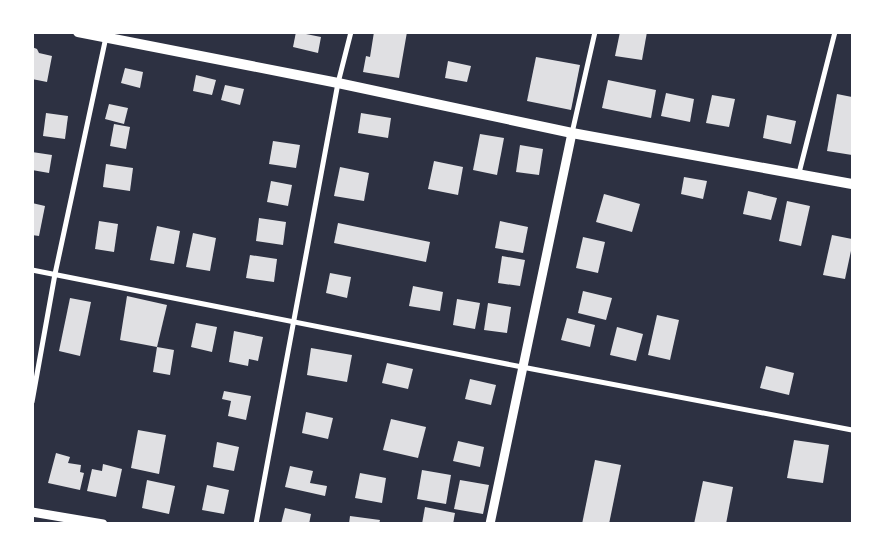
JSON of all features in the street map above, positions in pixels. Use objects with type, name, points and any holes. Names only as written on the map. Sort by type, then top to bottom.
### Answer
[{"type":"main road","points":[[78,32],[106,35],[572,133],[852,184]]},
{"type":"street","points":[[256,524],[338,83],[350,32]]},
{"type":"street","points":[[490,524],[595,32]]},
{"type":"street","points":[[799,173],[835,32]]},
{"type":"street","points":[[32,402],[55,274],[106,35]]},
{"type":"street","points":[[32,270],[852,430]]},
{"type":"street","points":[[32,512],[103,524]]},
{"type":"building","points":[[296,32],[321,37],[318,53],[293,47]]},
{"type":"building","points":[[374,32],[407,32],[399,78],[363,72],[366,56],[370,57]]},
{"type":"building","points":[[620,32],[647,32],[642,60],[615,56]]},
{"type":"building","points":[[32,47],[37,49],[39,53],[52,56],[47,82],[32,79]]},
{"type":"building","points":[[536,57],[580,65],[571,110],[527,101]]},
{"type":"building","points":[[448,61],[471,66],[467,82],[445,78]]},
{"type":"building","points":[[125,68],[143,72],[140,88],[121,83]]},
{"type":"building","points":[[196,75],[216,80],[212,95],[193,91]]},
{"type":"building","points":[[608,80],[656,90],[651,118],[602,108]]},
{"type":"building","points":[[225,85],[244,89],[240,105],[221,100]]},
{"type":"building","points":[[666,93],[694,99],[690,122],[661,116]]},
{"type":"building","points":[[837,94],[852,97],[852,155],[827,151]]},
{"type":"building","points":[[712,95],[735,99],[729,127],[706,123]]},
{"type":"building","points":[[109,104],[128,108],[124,124],[105,119]]},
{"type":"building","points":[[46,113],[68,116],[65,139],[43,136]]},
{"type":"building","points":[[361,113],[391,118],[388,138],[358,133]]},
{"type":"building","points":[[767,115],[796,121],[791,144],[763,138]]},
{"type":"building","points":[[114,124],[130,127],[126,149],[110,146]]},
{"type":"building","points":[[480,134],[504,138],[497,175],[473,170]]},
{"type":"building","points":[[273,141],[300,145],[296,168],[269,164]]},
{"type":"building","points":[[520,145],[543,149],[539,175],[516,172]]},
{"type":"building","points":[[32,152],[52,155],[49,173],[32,170]]},
{"type":"building","points":[[434,161],[463,167],[458,195],[428,189]]},
{"type":"building","points":[[106,164],[133,168],[130,191],[103,187]]},
{"type":"building","points":[[340,167],[369,173],[364,201],[334,196]]},
{"type":"building","points":[[684,177],[707,181],[703,199],[681,194]]},
{"type":"building","points":[[271,181],[292,185],[288,206],[267,202]]},
{"type":"building","points":[[748,191],[777,198],[771,220],[743,214]]},
{"type":"building","points":[[604,194],[640,204],[632,232],[596,222]]},
{"type":"building","points":[[787,201],[810,206],[801,246],[779,241]]},
{"type":"building","points":[[32,203],[45,206],[39,236],[32,235]]},
{"type":"building","points":[[259,218],[286,222],[283,245],[256,241]]},
{"type":"building","points":[[99,221],[118,224],[114,252],[95,249]]},
{"type":"building","points":[[500,221],[528,227],[523,253],[495,248]]},
{"type":"building","points":[[338,223],[430,242],[426,262],[334,243]]},
{"type":"building","points":[[157,226],[180,231],[174,264],[150,260]]},
{"type":"building","points":[[193,233],[216,238],[210,271],[186,267]]},
{"type":"building","points":[[832,235],[852,239],[845,279],[823,275]]},
{"type":"building","points":[[583,237],[605,242],[598,273],[576,268]]},
{"type":"building","points":[[250,255],[277,259],[274,282],[246,278]]},
{"type":"building","points":[[502,256],[525,260],[520,286],[498,283]]},
{"type":"building","points":[[330,273],[351,277],[347,298],[326,293]]},
{"type":"building","points":[[413,286],[443,292],[440,311],[409,306]]},
{"type":"building","points":[[583,291],[612,298],[606,320],[578,313]]},
{"type":"building","points":[[127,296],[167,305],[157,347],[120,340]]},
{"type":"building","points":[[70,298],[91,302],[80,356],[59,351]]},
{"type":"building","points":[[457,299],[480,303],[475,329],[453,325]]},
{"type":"building","points":[[488,303],[511,307],[507,333],[484,330]]},
{"type":"building","points":[[657,315],[679,320],[670,360],[648,355]]},
{"type":"building","points":[[567,318],[595,325],[590,347],[561,340]]},
{"type":"building","points":[[196,323],[217,327],[212,352],[191,347]]},
{"type":"building","points":[[617,327],[643,334],[636,361],[610,355]]},
{"type":"building","points":[[234,331],[263,337],[258,361],[249,359],[248,366],[229,362]]},
{"type":"building","points":[[157,347],[174,350],[170,375],[153,372]]},
{"type":"building","points":[[311,348],[352,355],[347,382],[307,375]]},
{"type":"building","points":[[387,363],[413,369],[408,389],[382,383]]},
{"type":"building","points":[[766,366],[794,373],[789,395],[760,388]]},
{"type":"building","points":[[470,379],[496,385],[491,405],[465,399]]},
{"type":"building","points":[[224,391],[251,396],[246,420],[228,416],[231,401],[222,399]]},
{"type":"building","points":[[306,412],[333,418],[328,439],[302,433]]},
{"type":"building","points":[[391,419],[426,427],[418,458],[383,450]]},
{"type":"building","points":[[138,430],[166,435],[159,474],[131,468]]},
{"type":"building","points":[[794,440],[829,445],[823,483],[787,478]]},
{"type":"building","points":[[458,441],[484,447],[480,467],[453,461]]},
{"type":"building","points":[[217,442],[239,447],[234,471],[213,467]]},
{"type":"building","points":[[56,453],[70,457],[68,463],[81,465],[80,472],[84,473],[80,490],[48,483]]},
{"type":"building","points":[[595,460],[621,465],[609,524],[582,524]]},
{"type":"building","points":[[103,464],[122,469],[116,497],[87,491],[92,469],[102,471]]},
{"type":"building","points":[[290,466],[313,471],[310,483],[327,486],[325,496],[285,487]]},
{"type":"building","points":[[422,470],[451,475],[446,504],[417,499]]},
{"type":"building","points":[[360,473],[386,478],[382,503],[355,498]]},
{"type":"building","points":[[147,480],[175,486],[169,514],[142,508]]},
{"type":"building","points":[[460,480],[489,485],[483,514],[454,509]]},
{"type":"building","points":[[703,481],[733,487],[726,524],[694,524]]},
{"type":"building","points":[[207,485],[229,490],[224,514],[202,510]]},
{"type":"building","points":[[425,507],[455,513],[453,524],[422,524]]},
{"type":"building","points":[[285,508],[311,514],[309,524],[281,524]]},
{"type":"building","points":[[350,516],[380,520],[379,524],[349,524]]}]
